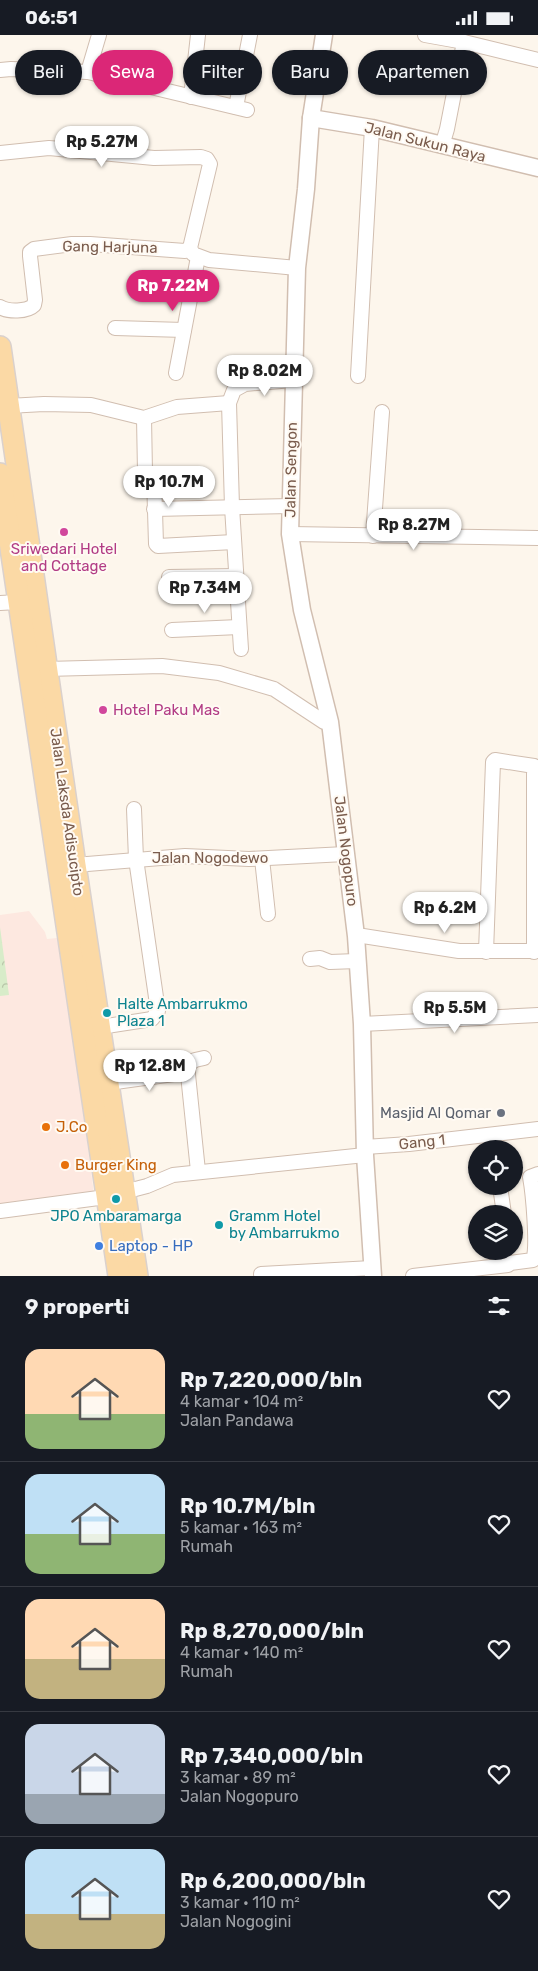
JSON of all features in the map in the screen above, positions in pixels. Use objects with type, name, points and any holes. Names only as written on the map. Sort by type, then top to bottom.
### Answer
[{"type":"main road","name":"Jalan Laksda Adisucipto","points":[[0,347],[108,1083],[119,1276]]},
{"type":"main road","name":"Jalan Laksda Adisucipto","points":[[0,474],[9,602],[115,1195],[137,1276]]},
{"type":"street","points":[[88,72],[99,35]]},
{"type":"street","points":[[191,97],[198,35]]},
{"type":"street","points":[[0,70],[88,72],[242,109],[250,35]]},
{"type":"street","name":"Jalan Sengon","points":[[324,35],[311,118],[306,189],[297,268],[290,534],[302,610],[330,722]]},
{"type":"street","points":[[425,35],[464,42],[538,60]]},
{"type":"street","points":[[442,146],[464,42]]},
{"type":"street","name":"Jalan Sukun Raya","points":[[311,118],[372,128],[538,168]]},
{"type":"street","points":[[358,376],[372,128]]},
{"type":"street","points":[[0,153],[49,148],[154,158],[201,157],[207,159],[210,164],[194,253],[184,331],[176,373]]},
{"type":"street","name":"Gang Harjuna","points":[[0,307],[5,310],[28,309],[34,305],[30,256],[30,252],[34,249],[72,244],[105,244],[194,253]]},
{"type":"street","points":[[194,253],[242,264],[297,268]]},
{"type":"street","points":[[115,328],[184,331]]},
{"type":"street","points":[[241,649],[232,507],[229,403],[234,390],[245,384],[293,380]]},
{"type":"street","points":[[8,406],[44,404],[91,405],[144,418],[177,407],[229,403]]},
{"type":"street","points":[[373,535],[382,412]]},
{"type":"street","points":[[144,418],[145,472],[154,477],[155,541],[158,546],[234,542]]},
{"type":"street","points":[[154,509],[290,506]]},
{"type":"street","points":[[290,534],[538,539]]},
{"type":"street","points":[[170,577],[236,577]]},
{"type":"street","points":[[172,630],[239,627]]},
{"type":"street","points":[[46,669],[162,665],[219,673],[274,689],[324,722],[330,722]]},
{"type":"street","name":"Jalan Nogopuro","points":[[330,722],[356,936],[362,1024],[365,1151],[372,1272]]},
{"type":"street","points":[[356,936],[459,951],[486,952],[536,951],[534,765],[495,760],[492,762],[486,952]]},
{"type":"street","points":[[100,1027],[152,1019],[158,1011],[136,859],[134,809]]},
{"type":"street","name":"Jalan Nogodewo","points":[[75,865],[185,856],[262,859],[345,853]]},
{"type":"street","points":[[262,859],[268,914]]},
{"type":"street","points":[[310,959],[320,958],[330,962],[357,961]]},
{"type":"street","points":[[362,1024],[538,1015]]},
{"type":"street","points":[[198,1171],[187,1065],[195,1060],[204,1058]]},
{"type":"street","points":[[108,1083],[188,1072]]},
{"type":"street","name":"Gang 1","points":[[0,1211],[115,1195],[147,1186],[173,1175],[198,1171],[538,1129]]},
{"type":"street","points":[[523,1260],[530,1261],[536,1256],[535,1203],[530,1177],[538,1174]]},
{"type":"street","points":[[413,1276],[491,1268],[508,1265],[509,1260]]},
{"type":"street","points":[[261,1274],[372,1272]]},
{"type":"shaded area","points":[[29,911],[45,932],[47,939],[57,938],[75,1050],[94,1194],[0,1207],[0,915]]},
{"type":"green space","points":[[0,927],[9,995],[0,996]]},
{"type":"place","name":"Sriwedari Hotel and Cottage","points":[[64,532]]},
{"type":"place","name":"Hotel Paku Mas","points":[[103,710]]},
{"type":"place","name":"Halte Ambarrukmo Plaza 1","points":[[107,1013]]},
{"type":"place","name":"Masjid Al Qomar","points":[[501,1113]]},
{"type":"place","name":"J.Co","points":[[46,1127]]},
{"type":"place","name":"Burger King","points":[[65,1165]]},
{"type":"place","name":"JPO Ambaramarga","points":[[116,1199]]},
{"type":"place","name":"Gramm Hotel by Ambarrukmo","points":[[219,1225]]},
{"type":"place","name":"Laptop - HP","points":[[99,1246]]}]
